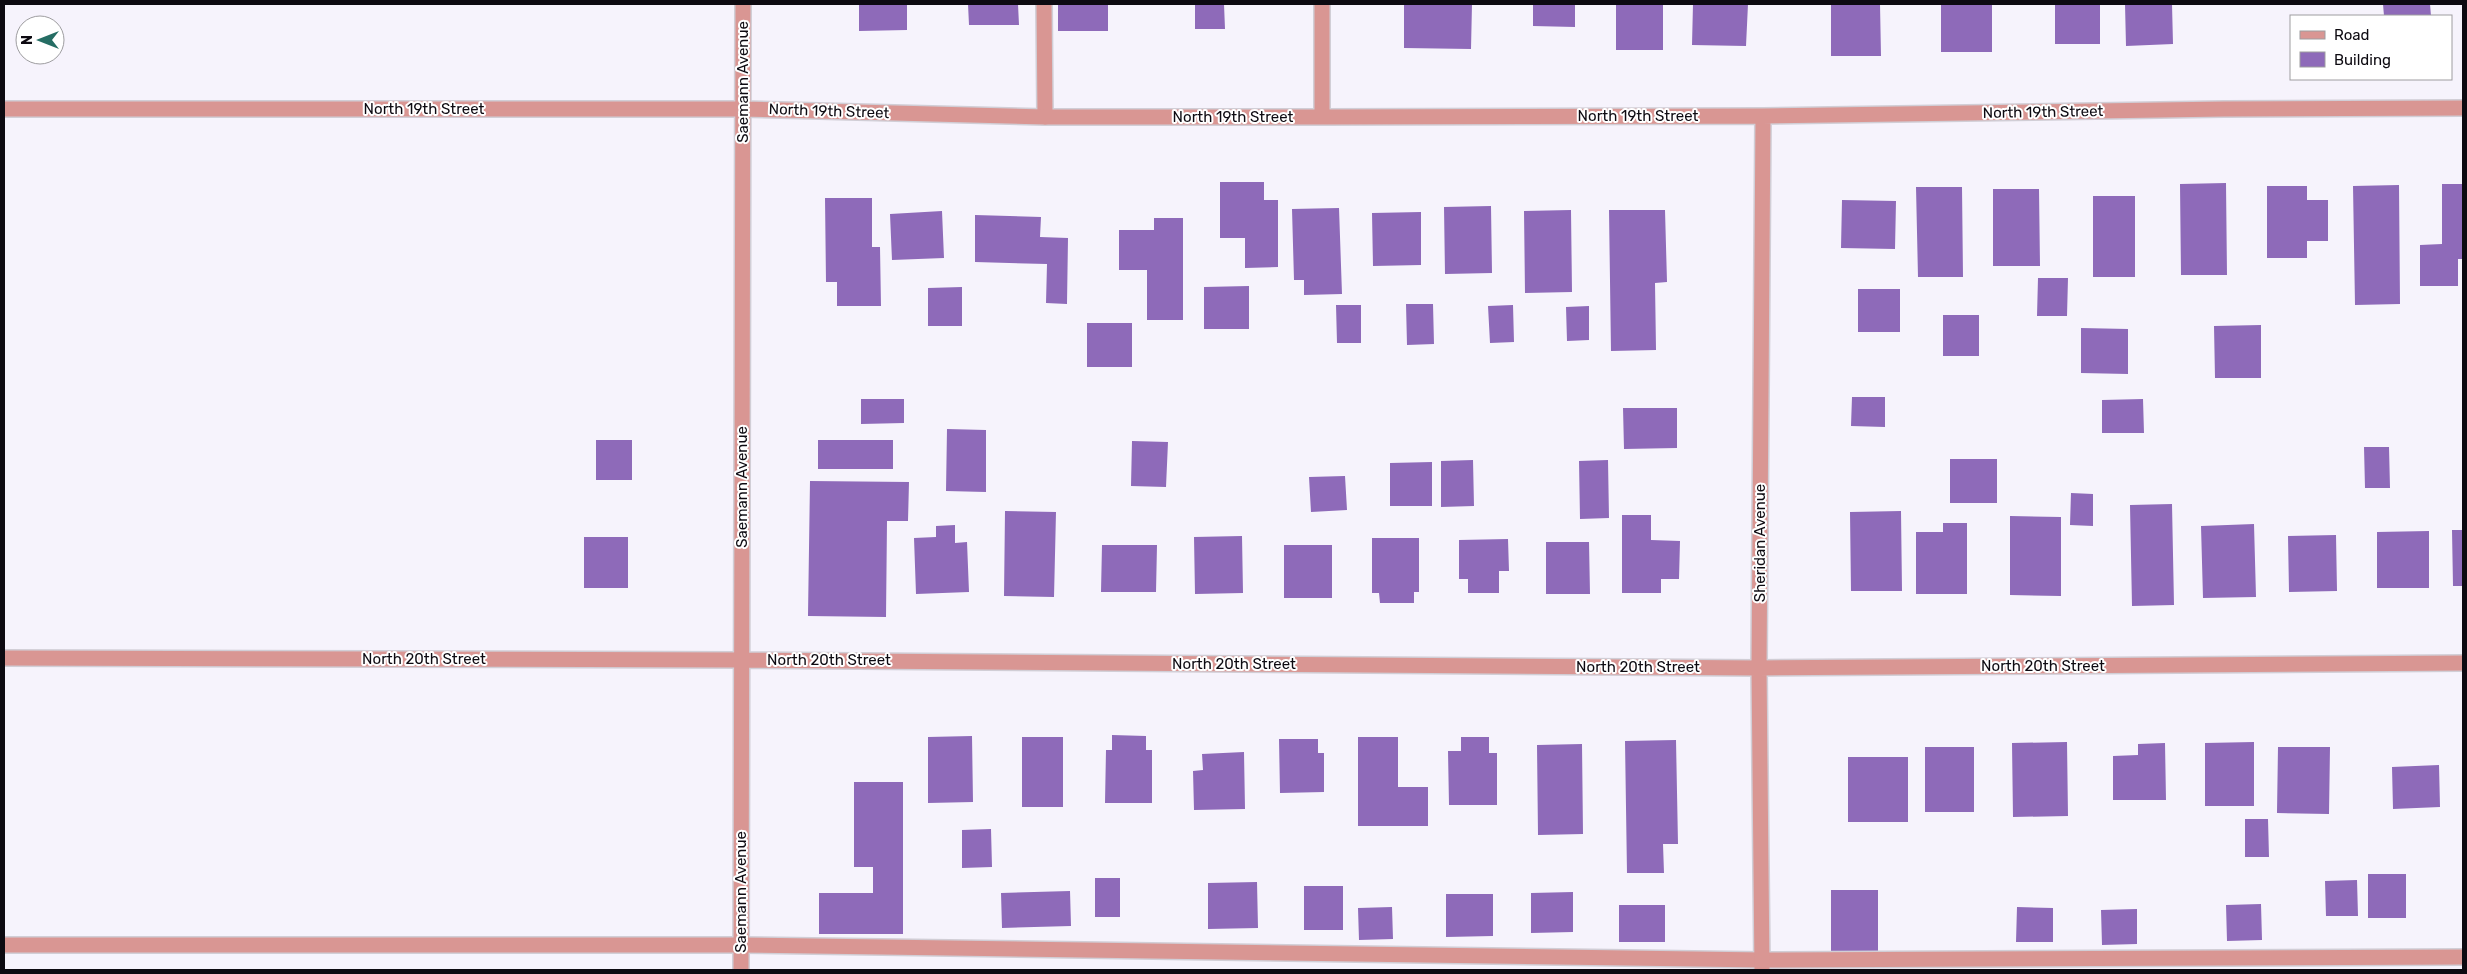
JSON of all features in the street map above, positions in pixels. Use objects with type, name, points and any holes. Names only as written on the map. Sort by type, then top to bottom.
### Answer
[{"type":"street","name":"Saemann Avenue","points":[[741,970],[743,4]]},
{"type":"street","points":[[1044,4],[1045,117]]},
{"type":"street","points":[[1322,4],[1322,117]]},
{"type":"street","name":"North 19th Street","points":[[4,109],[744,109],[1045,117],[1322,117],[1762,116],[2224,109],[2463,108]]},
{"type":"street","name":"Sheridan Avenue","points":[[1762,116],[1759,668],[1762,965]]},
{"type":"street","name":"North 20th Street","points":[[4,658],[742,660],[1759,668],[2463,663]]},
{"type":"street","points":[[4,945],[741,945],[1762,965],[2463,956]]},
{"type":"building","points":[[859,4],[907,4],[907,30],[859,31]]},
{"type":"building","points":[[968,4],[1018,4],[1019,25],[969,25]]},
{"type":"building","points":[[1058,4],[1108,4],[1108,31],[1058,31]]},
{"type":"building","points":[[1195,4],[1224,4],[1225,29],[1195,29]]},
{"type":"building","points":[[1404,4],[1472,4],[1471,49],[1404,48]]},
{"type":"building","points":[[1533,4],[1575,4],[1575,27],[1533,26]]},
{"type":"building","points":[[1616,4],[1663,4],[1663,50],[1616,50]]},
{"type":"building","points":[[1693,4],[1748,4],[1746,46],[1692,45]]},
{"type":"building","points":[[1831,4],[1880,4],[1881,56],[1831,56]]},
{"type":"building","points":[[1941,4],[1992,4],[1992,52],[1941,52]]},
{"type":"building","points":[[2055,4],[2100,4],[2100,44],[2055,44]]},
{"type":"building","points":[[2125,4],[2172,4],[2173,44],[2126,46]]},
{"type":"building","points":[[2383,4],[2430,4],[2431,15],[2384,15]]},
{"type":"building","points":[[1220,182],[1264,182],[1264,200],[1278,200],[1278,267],[1245,268],[1245,238],[1220,238]]},
{"type":"building","points":[[2226,183],[2227,275],[2181,275],[2180,184]]},
{"type":"building","points":[[2442,184],[2463,184],[2463,259],[2458,259],[2458,286],[2420,286],[2420,245],[2442,244]]},
{"type":"building","points":[[2399,185],[2400,304],[2355,305],[2353,186]]},
{"type":"building","points":[[2267,186],[2307,186],[2307,200],[2328,200],[2328,241],[2307,241],[2307,258],[2267,258]]},
{"type":"building","points":[[1916,187],[1962,187],[1963,277],[1918,277]]},
{"type":"building","points":[[1993,189],[2039,189],[2040,266],[1993,266]]},
{"type":"building","points":[[2093,196],[2135,196],[2135,277],[2093,277]]},
{"type":"building","points":[[825,198],[872,198],[872,247],[880,247],[881,306],[837,306],[837,282],[826,282]]},
{"type":"building","points":[[1842,200],[1896,201],[1895,249],[1841,248]]},
{"type":"building","points":[[1491,206],[1492,273],[1445,274],[1444,207]]},
{"type":"building","points":[[1339,208],[1342,294],[1304,295],[1304,280],[1294,280],[1292,209]]},
{"type":"building","points":[[1571,210],[1572,292],[1525,293],[1524,211]]},
{"type":"building","points":[[1609,210],[1665,210],[1667,282],[1655,283],[1656,350],[1611,351]]},
{"type":"building","points":[[942,211],[944,258],[892,260],[890,214]]},
{"type":"building","points":[[1421,212],[1421,265],[1373,266],[1372,213]]},
{"type":"building","points":[[975,215],[1041,217],[1040,237],[1068,238],[1067,304],[1046,303],[1047,264],[975,262]]},
{"type":"building","points":[[1154,218],[1183,218],[1183,320],[1147,320],[1147,270],[1119,270],[1119,230],[1154,230]]},
{"type":"building","points":[[2038,278],[2068,278],[2067,316],[2037,316]]},
{"type":"building","points":[[1249,286],[1249,329],[1204,329],[1204,287]]},
{"type":"building","points":[[962,287],[962,326],[928,326],[928,288]]},
{"type":"building","points":[[1858,289],[1900,289],[1900,332],[1858,332]]},
{"type":"building","points":[[1406,304],[1433,304],[1434,344],[1407,345]]},
{"type":"building","points":[[1336,305],[1361,305],[1361,343],[1337,343]]},
{"type":"building","points":[[1513,305],[1514,342],[1490,343],[1488,306]]},
{"type":"building","points":[[1589,306],[1589,340],[1567,341],[1566,307]]},
{"type":"building","points":[[1943,315],[1979,315],[1979,356],[1943,356]]},
{"type":"building","points":[[1087,323],[1132,323],[1132,367],[1087,367]]},
{"type":"building","points":[[2261,325],[2261,378],[2215,378],[2214,326]]},
{"type":"building","points":[[2081,328],[2128,329],[2128,374],[2081,373]]},
{"type":"building","points":[[1852,397],[1885,397],[1885,427],[1851,426]]},
{"type":"building","points":[[861,399],[904,399],[904,423],[861,424]]},
{"type":"building","points":[[2143,399],[2144,433],[2102,433],[2102,400]]},
{"type":"building","points":[[1623,408],[1677,408],[1677,448],[1624,449]]},
{"type":"building","points":[[947,429],[986,430],[986,492],[946,491]]},
{"type":"building","points":[[596,440],[632,440],[632,480],[596,480]]},
{"type":"building","points":[[818,440],[893,440],[893,469],[818,469]]},
{"type":"building","points":[[1132,441],[1168,442],[1166,487],[1131,486]]},
{"type":"building","points":[[2364,447],[2389,447],[2390,488],[2365,488]]},
{"type":"building","points":[[1950,459],[1997,459],[1997,503],[1950,503]]},
{"type":"building","points":[[1473,460],[1474,506],[1441,507],[1441,461]]},
{"type":"building","points":[[1608,460],[1609,518],[1580,519],[1579,461]]},
{"type":"building","points":[[1432,462],[1432,506],[1390,506],[1390,463]]},
{"type":"building","points":[[1345,476],[1347,510],[1311,512],[1309,477]]},
{"type":"building","points":[[810,481],[909,482],[908,521],[887,521],[886,617],[808,616]]},
{"type":"building","points":[[2071,493],[2093,494],[2093,526],[2070,525]]},
{"type":"building","points":[[2172,504],[2174,605],[2132,606],[2130,505]]},
{"type":"building","points":[[1005,511],[1056,512],[1054,597],[1004,596]]},
{"type":"building","points":[[1901,511],[1902,591],[1851,591],[1850,512]]},
{"type":"building","points":[[1622,515],[1651,515],[1651,540],[1680,541],[1679,579],[1661,579],[1661,593],[1622,593]]},
{"type":"building","points":[[2010,516],[2061,517],[2061,596],[2010,595]]},
{"type":"building","points":[[1943,523],[1967,523],[1967,594],[1916,594],[1916,532],[1943,532]]},
{"type":"building","points":[[2254,524],[2256,597],[2203,598],[2201,526]]},
{"type":"building","points":[[955,525],[955,543],[967,542],[969,592],[916,594],[914,538],[936,537],[936,526]]},
{"type":"building","points":[[2452,530],[2463,530],[2463,586],[2453,586]]},
{"type":"building","points":[[2429,531],[2429,588],[2377,588],[2377,532]]},
{"type":"building","points":[[2336,535],[2337,591],[2289,592],[2288,536]]},
{"type":"building","points":[[1242,536],[1243,593],[1195,594],[1194,537]]},
{"type":"building","points":[[584,537],[628,537],[628,588],[584,588]]},
{"type":"building","points":[[1372,538],[1419,538],[1419,592],[1414,592],[1414,603],[1380,603],[1379,593],[1372,593]]},
{"type":"building","points":[[1508,539],[1509,571],[1499,571],[1499,593],[1468,593],[1468,579],[1459,579],[1459,540]]},
{"type":"building","points":[[1546,542],[1589,542],[1590,594],[1546,594]]},
{"type":"building","points":[[1102,545],[1157,545],[1156,592],[1101,592]]},
{"type":"building","points":[[1284,545],[1332,545],[1332,598],[1284,598]]},
{"type":"building","points":[[1112,735],[1146,736],[1146,750],[1152,750],[1152,803],[1105,803],[1106,750],[1112,750]]},
{"type":"building","points":[[972,736],[973,802],[928,803],[928,737]]},
{"type":"building","points":[[1022,737],[1063,737],[1063,807],[1022,807]]},
{"type":"building","points":[[1358,737],[1398,737],[1398,787],[1428,787],[1428,826],[1358,826]]},
{"type":"building","points":[[1461,737],[1489,737],[1489,753],[1497,753],[1497,805],[1449,805],[1448,751],[1461,751]]},
{"type":"building","points":[[1279,739],[1318,739],[1318,753],[1324,753],[1324,792],[1280,793]]},
{"type":"building","points":[[1676,740],[1678,844],[1663,844],[1664,873],[1627,873],[1625,741]]},
{"type":"building","points":[[2067,742],[2068,816],[2013,817],[2012,743]]},
{"type":"building","points":[[2254,742],[2254,806],[2205,806],[2205,743]]},
{"type":"building","points":[[2165,743],[2166,800],[2113,800],[2113,756],[2138,755],[2138,744]]},
{"type":"building","points":[[1582,744],[1583,834],[1538,835],[1537,745]]},
{"type":"building","points":[[1925,747],[1974,747],[1974,812],[1925,812]]},
{"type":"building","points":[[2278,747],[2330,747],[2329,814],[2277,813]]},
{"type":"building","points":[[1244,752],[1245,809],[1194,810],[1193,771],[1203,770],[1202,754]]},
{"type":"building","points":[[1848,757],[1908,757],[1908,822],[1848,822]]},
{"type":"building","points":[[2439,765],[2440,807],[2393,809],[2392,767]]},
{"type":"building","points":[[854,782],[903,782],[903,934],[819,934],[819,893],[873,893],[873,867],[854,867]]},
{"type":"building","points":[[2245,819],[2268,819],[2269,857],[2245,857]]},
{"type":"building","points":[[991,829],[992,867],[962,868],[962,830]]},
{"type":"building","points":[[2368,874],[2406,874],[2406,918],[2368,918]]},
{"type":"building","points":[[1095,878],[1120,878],[1120,917],[1095,917]]},
{"type":"building","points":[[2357,880],[2358,916],[2326,916],[2325,881]]},
{"type":"building","points":[[1257,882],[1258,928],[1208,929],[1208,883]]},
{"type":"building","points":[[1304,886],[1343,886],[1343,930],[1304,930]]},
{"type":"building","points":[[1831,890],[1878,890],[1878,951],[1831,951]]},
{"type":"building","points":[[1070,891],[1071,926],[1002,928],[1001,893]]},
{"type":"building","points":[[1573,892],[1573,932],[1531,933],[1531,893]]},
{"type":"building","points":[[1446,894],[1493,894],[1493,936],[1446,937]]},
{"type":"building","points":[[2261,904],[2262,940],[2227,941],[2226,905]]},
{"type":"building","points":[[1619,905],[1665,905],[1665,942],[1619,942]]},
{"type":"building","points":[[1392,907],[1393,939],[1359,940],[1358,908]]},
{"type":"building","points":[[2017,907],[2053,908],[2053,942],[2016,942]]},
{"type":"building","points":[[2137,909],[2137,944],[2102,945],[2101,910]]}]
